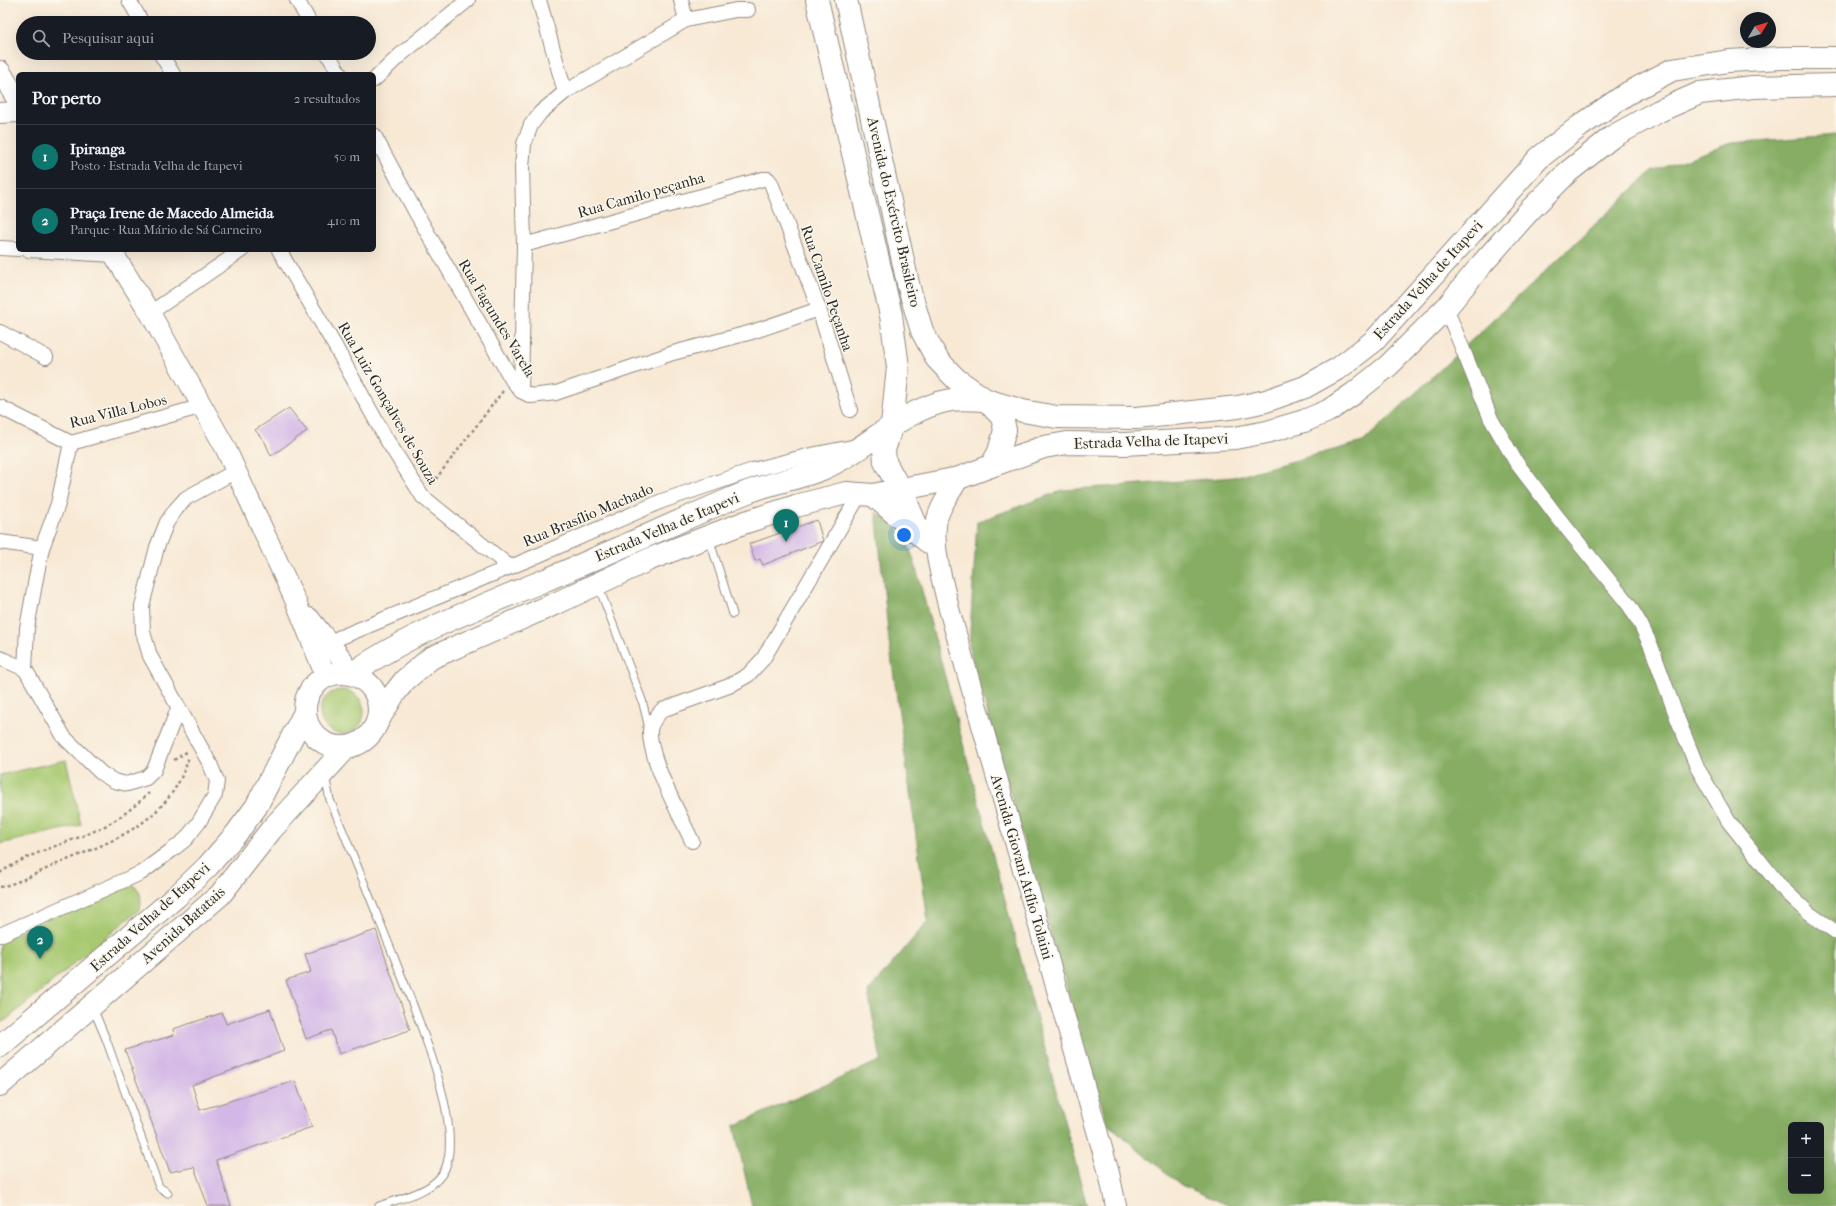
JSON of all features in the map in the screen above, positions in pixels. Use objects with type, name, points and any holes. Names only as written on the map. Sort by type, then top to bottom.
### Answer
[{"type":"main road","name":"Avenida do Exército Brasileiro","points":[[817,0],[891,315],[898,367],[892,425]]},
{"type":"main road","name":"Avenida do Exército Brasileiro","points":[[846,0],[909,288],[922,331],[937,359],[956,379],[986,400]]},
{"type":"main road","name":"Estrada Velha de Itapevi","points":[[341,675],[443,622],[547,580],[692,515],[752,491],[798,478],[827,467],[840,461],[892,425],[935,404],[952,399],[986,400],[1023,411],[1057,417],[1137,418],[1238,407],[1266,401],[1305,387],[1339,368],[1374,341],[1539,158],[1580,126],[1628,93],[1672,70],[1729,61],[1774,58],[1836,58]]},
{"type":"main road","name":"Estrada Velha de Itapevi","points":[[377,722],[394,694],[405,680],[431,658],[559,602],[650,559],[709,536],[796,506],[846,493],[866,494],[899,486],[959,478],[1044,446],[1066,443],[1124,444],[1235,438],[1267,432],[1304,421],[1328,411],[1353,394],[1388,366],[1446,308],[1482,264],[1540,200],[1568,172],[1612,137],[1659,111],[1700,93],[1753,87],[1836,85]]},
{"type":"main road","points":[[986,400],[1002,417],[1005,430],[999,452],[990,466]]},
{"type":"main road","points":[[892,425],[884,450],[885,462],[899,486]]},
{"type":"main road","points":[[866,494],[933,551]]},
{"type":"main road","points":[[341,675],[365,682],[375,695],[378,704],[377,722],[372,731],[366,738],[357,744],[347,747],[337,747],[319,740],[307,724],[301,719],[310,691],[316,683],[341,675]]},
{"type":"main road","name":"Estrada Velha de Itapevi","points":[[3,1041],[172,901],[208,866],[236,834],[256,807],[301,719]]},
{"type":"main road","name":"Avenida Batatais","points":[[0,1084],[220,894],[271,830],[347,747]]},
{"type":"street","points":[[128,0],[138,16]]},
{"type":"street","points":[[297,0],[306,16]]},
{"type":"street","points":[[376,78],[399,56],[468,0]]},
{"type":"street","points":[[539,0],[565,92]]},
{"type":"street","points":[[681,0],[686,20]]},
{"type":"street","points":[[516,385],[524,245],[522,168],[524,144],[531,125],[565,92],[686,20],[736,10],[748,10]]},
{"type":"street","points":[[164,60],[172,72]]},
{"type":"street","points":[[331,60],[339,72]]},
{"type":"street","points":[[0,71],[16,98]]},
{"type":"street","points":[[0,113],[16,112]]},
{"type":"street","name":"Rua Fagundes Varela","points":[[376,139],[415,211],[516,385],[531,396],[556,393],[673,352],[752,332],[820,309]]},
{"type":"street","name":"Rua Camilo peçanha","points":[[524,245],[763,179],[768,179]]},
{"type":"street","name":"Rua Camilo Peçanha","points":[[768,179],[771,183],[820,309],[850,410]]},
{"type":"street","points":[[0,248],[16,249]]},
{"type":"street","points":[[113,252],[203,406],[236,471],[296,602],[341,675]]},
{"type":"street","points":[[150,313],[239,252]]},
{"type":"street","name":"Rua Luiz Gonçalves de Souza","points":[[280,252],[335,346],[385,437],[423,497],[510,567]]},
{"type":"street","points":[[1446,308],[1491,419],[1516,462],[1628,606],[1641,625],[1651,646],[1698,769],[1729,822],[1780,886],[1810,914],[1836,932]]},
{"type":"street","points":[[0,332],[46,357]]},
{"type":"street","name":"Rua Villa Lobos","points":[[0,407],[71,443],[203,406]]},
{"type":"street","name":"Rua Brasílio Machado","points":[[329,642],[510,567],[662,501],[753,470],[811,455],[846,449],[867,442]]},
{"type":"street","points":[[71,443],[58,504],[42,548],[27,628],[25,669],[64,736],[100,773],[114,781],[126,784],[146,778],[154,770],[178,709]]},
{"type":"street","points":[[0,935],[141,873],[172,850],[190,833],[212,800],[217,781],[210,764],[178,709],[150,656],[143,632],[142,606],[157,547],[167,522],[176,509],[186,498],[236,471]]},
{"type":"street","points":[[933,551],[936,525],[942,507],[959,478]]},
{"type":"street","points":[[899,486],[916,522],[933,551]]},
{"type":"street","points":[[692,841],[654,758],[650,730],[655,718],[662,710],[729,686],[748,675],[763,659],[866,494]]},
{"type":"street","points":[[0,542],[42,548]]},
{"type":"street","name":"Avenida Giovani Atílio Tolaini","points":[[933,551],[1109,1173],[1116,1206]]},
{"type":"street","points":[[296,602],[342,659],[341,675]]},
{"type":"street","points":[[0,658],[25,669]]},
{"type":"street","name":"Avenida Giovani Atílio Tolaini","points":[[1109,1173],[1125,1206]]},
{"type":"lane","points":[[709,536],[733,614]]},
{"type":"lane","points":[[597,583],[642,700],[650,730]]},
{"type":"lane","points":[[324,772],[330,800],[432,1054],[446,1110],[450,1148],[446,1168],[440,1179],[430,1187],[379,1206]]},
{"type":"lane","points":[[92,1004],[159,1187],[168,1193]]},
{"type":"path","points":[[423,497],[516,385]]},
{"type":"path","points":[[0,887],[113,841],[135,829],[156,813],[171,794],[185,771],[191,748],[174,760],[170,766]]},
{"type":"path","points":[[0,873],[42,851],[99,829],[127,813],[152,791]]},
{"type":"green space","points":[[1836,135],[1836,1206],[1230,1206],[1181,1185],[1107,1123],[1031,867],[969,648],[977,522],[1063,490],[1234,477],[1363,442],[1651,172],[1731,143]]},
{"type":"green space","points":[[876,512],[891,522],[901,532],[908,544],[914,561],[1087,1206],[752,1206],[734,1126],[881,1060],[868,992],[928,921],[889,641]]},
{"type":"green space","points":[[342,690],[354,694],[360,700],[364,712],[360,724],[354,730],[342,734],[330,730],[324,724],[320,712],[324,700],[330,694]]},
{"type":"green space","points":[[66,760],[81,825],[0,844],[0,775]]},
{"type":"green space","points":[[128,882],[136,887],[140,893],[140,909],[6,1020],[0,1023],[0,941]]},
{"type":"building","points":[[289,408],[307,431],[271,456],[265,442],[255,430]]},
{"type":"building","points":[[817,520],[823,541],[763,565],[760,559],[755,561],[749,544]]},
{"type":"building","points":[[376,930],[410,1030],[339,1054],[331,1030],[306,1039],[286,980],[311,972],[305,954]]},
{"type":"building","points":[[270,1009],[284,1051],[192,1085],[200,1110],[295,1081],[312,1127],[216,1160],[231,1206],[208,1206],[194,1167],[170,1172],[125,1050],[174,1035],[173,1029],[222,1013],[226,1024]]},
{"type":"place","name":"Ipiranga","points":[[786,542]]},
{"type":"place","name":"Praça Irene de Macedo Almeida","points":[[40,959]]}]
